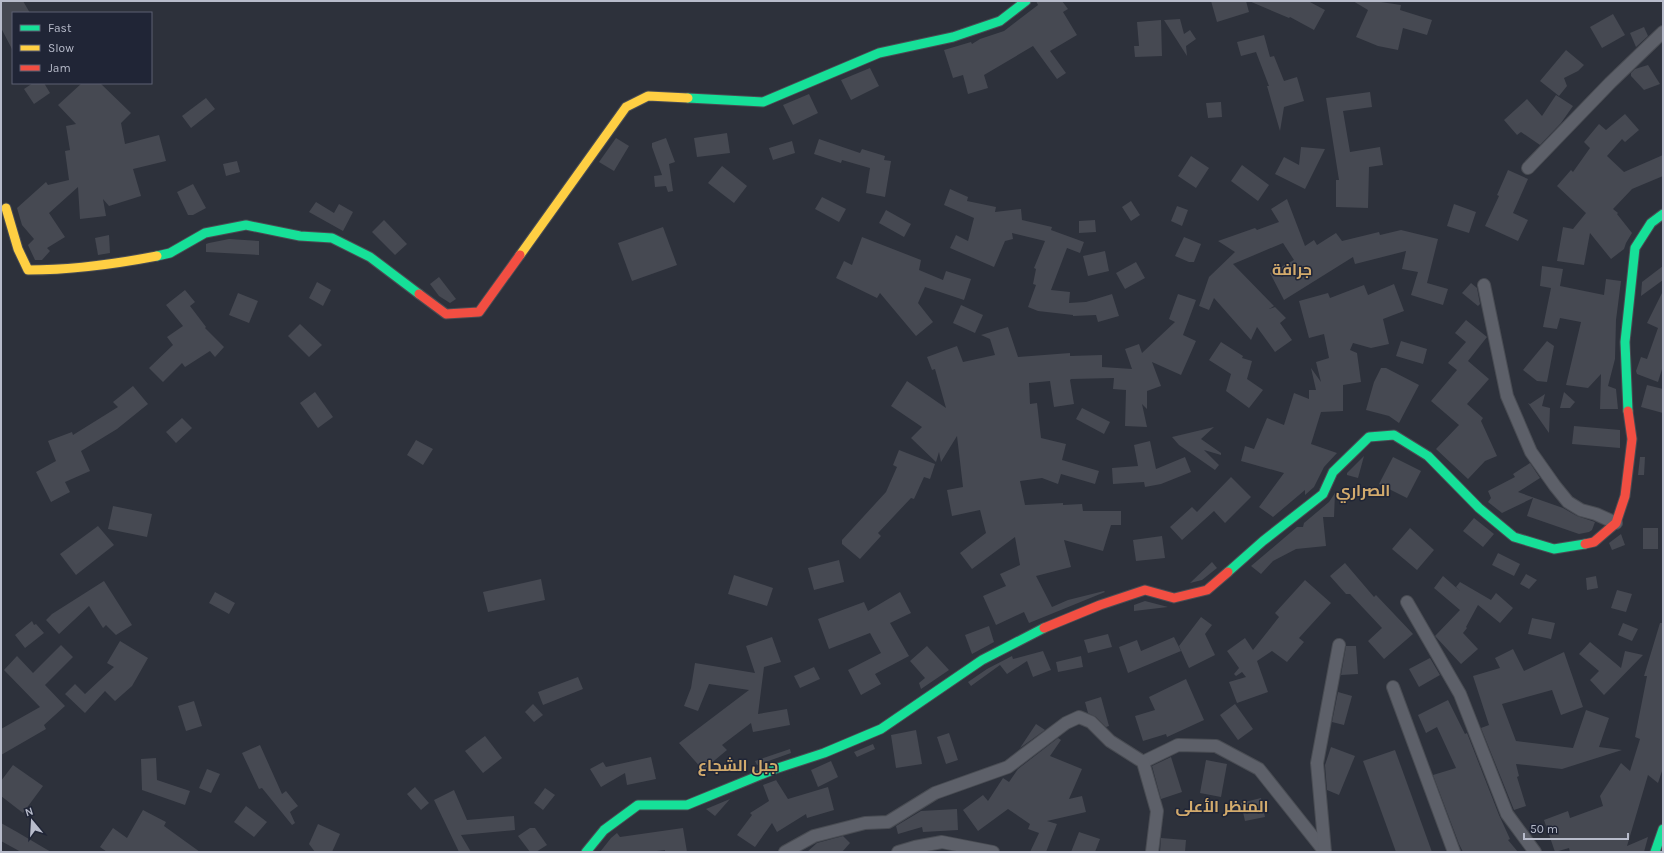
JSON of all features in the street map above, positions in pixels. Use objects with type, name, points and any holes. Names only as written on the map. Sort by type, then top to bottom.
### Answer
[{"type":"street","points":[[6,208],[18,248],[28,270],[57,270],[126,262],[170,252],[204,233],[246,225],[300,236],[332,238],[370,257],[446,314],[479,312],[626,107],[648,96],[763,102],[879,53],[953,37],[1000,21],[1026,1]]},
{"type":"street","points":[[1528,168],[1610,83],[1663,32]]},
{"type":"street","points":[[586,852],[604,830],[638,805],[687,805],[775,769],[824,753],[881,729],[982,660],[1041,629],[1100,605],[1145,590],[1174,598],[1207,590],[1263,541],[1323,494],[1333,472],[1369,437],[1394,435],[1428,456],[1479,508],[1514,537],[1554,549],[1594,542],[1616,523],[1625,496],[1632,439],[1627,401],[1625,342],[1635,248],[1651,222],[1663,214]]},
{"type":"street","points":[[1484,285],[1507,396],[1531,452],[1568,502],[1580,510],[1596,514],[1616,523]]},
{"type":"street","points":[[1408,602],[1460,694],[1507,814],[1535,852]]},
{"type":"street","points":[[1325,852],[1317,764],[1338,645]]},
{"type":"street","points":[[1393,687],[1454,852]]},
{"type":"street","points":[[785,852],[814,836],[865,823],[888,822],[935,793],[1008,767],[1066,723],[1079,717],[1091,722],[1110,741],[1143,762],[1157,811],[1152,852]]},
{"type":"street","points":[[1143,762],[1178,745],[1216,746],[1259,769],[1325,852]]},
{"type":"street","points":[[1655,852],[1663,830]]},
{"type":"street","points":[[898,852],[942,842],[993,852]]},
{"type":"building","points":[[1,1],[23,1],[29,12],[12,12],[12,49],[1,28]]},
{"type":"building","points":[[1036,1],[1062,1],[1068,9],[1063,12],[1077,35],[1050,51],[1066,73],[1057,79],[1033,46],[984,75],[988,88],[968,94],[963,75],[953,78],[944,50],[971,42],[972,44],[980,39],[1004,31],[1038,5]]},
{"type":"building","points":[[1211,1],[1246,1],[1249,12],[1217,22]]},
{"type":"building","points":[[1249,1],[1308,1],[1325,10],[1314,30],[1290,17],[1289,18]]},
{"type":"building","points":[[1353,1],[1374,1],[1401,5],[1400,10],[1432,20],[1427,35],[1403,28],[1398,50],[1378,46],[1356,37],[1368,10]]},
{"type":"building","points":[[1613,14],[1625,35],[1602,48],[1590,27]]},
{"type":"building","points":[[1180,19],[1184,34],[1190,30],[1196,39],[1186,46],[1187,56],[1164,20]]},
{"type":"building","points":[[1161,20],[1162,56],[1135,57],[1134,46],[1139,46],[1137,22]]},
{"type":"building","points":[[1644,27],[1648,36],[1636,47],[1630,33]]},
{"type":"building","points":[[1264,35],[1270,57],[1274,56],[1284,81],[1297,77],[1304,101],[1284,107],[1280,131],[1267,86],[1269,86],[1256,52],[1241,56],[1237,42]]},
{"type":"building","points":[[1566,50],[1584,65],[1578,71],[1564,78],[1567,86],[1559,96],[1540,81]]},
{"type":"building","points":[[1648,65],[1660,84],[1644,90],[1631,76],[1631,73],[1635,69]]},
{"type":"building","points":[[870,68],[879,86],[851,100],[841,80]]},
{"type":"building","points":[[32,84],[45,84],[50,93],[34,104],[24,89]]},
{"type":"building","points":[[81,84],[101,84],[131,113],[121,123],[125,144],[159,135],[166,161],[133,169],[141,196],[109,206],[103,199],[106,216],[80,219],[78,187],[49,213],[65,237],[47,248],[50,251],[42,260],[35,260],[28,245],[34,239],[22,225],[17,208],[46,182],[48,185],[69,180],[65,151],[70,150],[66,126],[76,124],[58,105]]},
{"type":"building","points":[[1370,92],[1372,107],[1343,111],[1350,152],[1380,147],[1383,165],[1369,167],[1368,208],[1336,207],[1336,180],[1339,180],[1326,98]]},
{"type":"building","points":[[809,94],[818,113],[793,125],[783,105]]},
{"type":"building","points":[[1556,95],[1573,106],[1561,123],[1540,145],[1521,132],[1517,135],[1504,120],[1527,99],[1542,116]]},
{"type":"building","points":[[206,98],[215,109],[191,128],[182,116]]},
{"type":"building","points":[[1221,102],[1222,117],[1208,118],[1206,103]]},
{"type":"building","points":[[1625,114],[1639,130],[1625,142],[1622,139],[1607,156],[1624,172],[1663,155],[1663,176],[1632,189],[1613,209],[1618,213],[1617,214],[1632,233],[1624,249],[1611,259],[1590,233],[1584,265],[1557,261],[1563,227],[1573,229],[1586,213],[1557,186],[1571,170],[1573,172],[1590,148],[1584,142],[1599,124],[1606,130]]},
{"type":"building","points":[[727,133],[730,153],[697,157],[694,138]]},
{"type":"building","points":[[616,138],[629,146],[614,171],[599,162]]},
{"type":"building","points":[[666,138],[675,162],[669,164],[673,191],[668,192],[666,186],[655,187],[654,176],[662,175],[652,147],[652,143]]},
{"type":"building","points":[[819,139],[860,153],[862,149],[885,156],[884,160],[891,161],[885,197],[866,193],[870,168],[842,160],[841,163],[814,154]]},
{"type":"building","points":[[792,141],[795,153],[773,160],[769,148]]},
{"type":"building","points":[[1301,147],[1325,149],[1305,189],[1275,174],[1284,157],[1299,165]]},
{"type":"building","points":[[1191,156],[1209,168],[1196,188],[1178,176]]},
{"type":"building","points":[[237,161],[240,172],[226,176],[223,164]]},
{"type":"building","points":[[1242,165],[1269,185],[1258,201],[1231,181]]},
{"type":"building","points":[[722,166],[747,186],[734,203],[708,183]]},
{"type":"building","points":[[1508,170],[1528,179],[1513,213],[1528,220],[1518,241],[1485,226],[1499,196],[1497,195]]},
{"type":"building","points":[[193,184],[206,208],[193,215],[188,215],[177,192]]},
{"type":"building","points":[[950,189],[968,197],[967,201],[996,207],[995,212],[1021,209],[1022,220],[1052,227],[1051,230],[1084,242],[1080,253],[1067,248],[1051,290],[1070,292],[1069,303],[1086,302],[1112,294],[1119,316],[1098,322],[1096,315],[1073,316],[1038,311],[1028,307],[1036,285],[1033,284],[1036,269],[1034,268],[1045,241],[1012,233],[1013,239],[1005,241],[994,267],[950,248],[956,235],[968,241],[974,218],[944,205]]},
{"type":"building","points":[[822,197],[846,209],[839,222],[815,209]]},
{"type":"building","points":[[1287,199],[1305,246],[1314,240],[1317,245],[1336,233],[1342,241],[1379,232],[1380,235],[1401,230],[1438,239],[1427,283],[1448,289],[1443,305],[1411,295],[1418,272],[1402,269],[1406,251],[1355,264],[1353,257],[1284,300],[1270,273],[1294,260],[1283,243],[1233,264],[1274,306],[1269,309],[1275,307],[1286,318],[1280,323],[1292,340],[1275,352],[1257,327],[1251,340],[1214,298],[1209,310],[1199,306],[1209,277],[1235,252],[1218,241],[1255,228],[1257,230],[1279,222],[1271,209]]},
{"type":"building","points":[[1131,201],[1140,215],[1131,221],[1122,207]]},
{"type":"building","points":[[316,202],[334,213],[339,204],[353,212],[343,231],[309,212]]},
{"type":"building","points":[[1454,204],[1476,212],[1469,233],[1447,226]]},
{"type":"building","points":[[1177,206],[1188,210],[1182,226],[1171,221]]},
{"type":"building","points":[[886,210],[911,224],[904,237],[879,223]]},
{"type":"building","points":[[384,220],[407,244],[395,255],[372,232]]},
{"type":"building","points":[[1095,220],[1096,232],[1079,233],[1079,221]]},
{"type":"building","points":[[663,227],[677,265],[632,281],[618,243]]},
{"type":"building","points":[[109,235],[110,253],[98,255],[95,238]]},
{"type":"building","points":[[862,237],[921,260],[919,270],[943,280],[946,271],[971,279],[964,300],[925,287],[918,303],[933,322],[916,336],[880,293],[877,298],[836,278],[844,261],[852,265]]},
{"type":"building","points":[[1184,237],[1201,244],[1194,262],[1189,262],[1175,256]]},
{"type":"building","points":[[229,239],[259,241],[259,255],[206,252],[206,244]]},
{"type":"building","points":[[1105,251],[1109,271],[1088,276],[1083,256]]},
{"type":"building","points":[[1136,262],[1145,278],[1125,289],[1116,273]]},
{"type":"building","points":[[1542,266],[1563,269],[1560,286],[1604,295],[1606,279],[1621,281],[1616,320],[1615,359],[1608,386],[1616,389],[1618,409],[1600,409],[1601,374],[1588,388],[1566,385],[1581,322],[1560,318],[1557,329],[1543,327],[1551,288],[1540,286]]},
{"type":"building","points":[[1663,266],[1663,280],[1641,296],[1642,282]]},
{"type":"building","points":[[439,277],[456,299],[450,303],[439,296],[430,284]]},
{"type":"building","points":[[317,282],[331,290],[323,306],[309,298]]},
{"type":"building","points":[[1471,283],[1477,288],[1480,304],[1478,306],[1462,293]]},
{"type":"building","points":[[1394,284],[1404,311],[1383,319],[1389,344],[1371,348],[1353,343],[1350,350],[1357,353],[1361,382],[1343,385],[1343,411],[1321,412],[1311,444],[1337,453],[1324,467],[1314,487],[1305,495],[1305,490],[1273,517],[1259,507],[1284,473],[1241,461],[1245,446],[1254,449],[1267,418],[1284,425],[1294,393],[1309,399],[1309,390],[1316,390],[1311,368],[1321,382],[1316,362],[1329,358],[1324,334],[1309,338],[1299,301],[1328,293],[1330,298],[1364,285],[1368,295]]},
{"type":"building","points":[[185,290],[195,302],[190,306],[206,327],[205,328],[224,347],[215,357],[210,351],[185,367],[182,363],[163,382],[149,368],[173,345],[167,337],[183,326],[166,305]]},
{"type":"building","points":[[1663,291],[1663,366],[1658,382],[1637,374],[1636,371],[1641,357],[1647,359],[1658,328],[1647,323]]},
{"type":"building","points":[[238,293],[258,301],[249,323],[229,315]]},
{"type":"building","points":[[1178,294],[1196,300],[1183,335],[1196,341],[1181,375],[1152,362],[1161,386],[1147,391],[1147,409],[1142,404],[1147,427],[1125,426],[1126,390],[1113,389],[1114,378],[1071,379],[1074,404],[1054,407],[1050,381],[1029,383],[1030,404],[1037,403],[1041,438],[1066,444],[1062,460],[1099,471],[1095,484],[1061,474],[1058,484],[1042,478],[1020,481],[1025,505],[1063,503],[1063,505],[1082,504],[1083,511],[1121,511],[1121,525],[1111,525],[1103,551],[1064,540],[1071,567],[1036,576],[1052,607],[1068,600],[1105,592],[1029,623],[1024,612],[996,625],[983,596],[1006,586],[1000,574],[1020,565],[1015,537],[972,569],[960,553],[986,533],[980,510],[952,516],[947,490],[963,487],[957,436],[941,462],[939,452],[936,462],[911,438],[922,427],[891,406],[907,381],[946,408],[935,369],[932,370],[927,357],[957,346],[963,362],[995,355],[990,339],[981,335],[1008,327],[1018,357],[1070,353],[1070,356],[1102,355],[1102,367],[1132,369],[1125,349],[1139,344],[1142,353],[1175,322],[1169,319]]},
{"type":"building","points":[[961,305],[983,315],[975,333],[953,323]]},
{"type":"building","points":[[1466,320],[1487,337],[1468,361],[1489,379],[1467,404],[1483,418],[1481,421],[1497,456],[1485,461],[1468,479],[1436,449],[1459,425],[1431,401],[1457,370],[1448,363],[1466,342],[1455,333]]},
{"type":"building","points":[[300,324],[322,345],[309,357],[288,336]]},
{"type":"building","points":[[1401,341],[1427,349],[1423,364],[1396,356]]},
{"type":"building","points":[[1547,341],[1554,346],[1547,382],[1537,381],[1523,370]]},
{"type":"building","points":[[1221,342],[1243,356],[1242,358],[1252,361],[1247,379],[1263,390],[1249,408],[1226,391],[1231,374],[1209,360]]},
{"type":"building","points":[[1381,368],[1386,368],[1419,385],[1399,423],[1389,416],[1366,410],[1374,382]]},
{"type":"building","points":[[1647,385],[1663,389],[1663,413],[1641,407]]},
{"type":"building","points":[[133,386],[148,404],[117,429],[81,451],[90,471],[65,482],[70,492],[51,502],[36,472],[56,461],[48,441],[72,432],[73,435],[118,407],[113,402]]},
{"type":"building","points":[[315,392],[333,417],[318,428],[300,403]]},
{"type":"building","points":[[1564,392],[1575,402],[1570,408],[1560,408]]},
{"type":"building","points":[[1545,394],[1542,406],[1550,408],[1549,433],[1528,403],[1530,404]]},
{"type":"building","points":[[1082,408],[1110,422],[1104,434],[1076,419]]},
{"type":"building","points":[[182,418],[192,428],[176,443],[166,432]]},
{"type":"building","points":[[1574,426],[1620,430],[1620,448],[1572,444]]},
{"type":"building","points":[[1214,427],[1201,439],[1221,453],[1221,455],[1204,450],[1219,465],[1215,470],[1179,445],[1172,437]]},
{"type":"building","points":[[416,440],[433,449],[423,465],[407,455]]},
{"type":"building","points":[[1150,441],[1156,469],[1185,457],[1191,472],[1161,484],[1145,487],[1144,482],[1113,484],[1112,468],[1138,466],[1134,445]]},
{"type":"building","points":[[899,450],[935,464],[930,479],[924,477],[914,499],[911,498],[878,533],[881,536],[860,559],[842,544],[842,540],[886,492],[897,467],[893,465]]},
{"type":"building","points":[[1364,456],[1358,478],[1347,475],[1347,473]]},
{"type":"building","points":[[1393,457],[1421,471],[1407,498],[1379,484]]},
{"type":"building","points":[[1640,457],[1645,457],[1644,475],[1638,475]]},
{"type":"building","points":[[1530,463],[1540,478],[1518,492],[1563,508],[1577,516],[1595,522],[1592,530],[1579,534],[1527,516],[1533,498],[1502,513],[1488,502],[1491,498],[1488,491],[1515,477],[1513,474]]},
{"type":"building","points":[[1231,477],[1251,497],[1225,523],[1214,511],[1182,540],[1170,527],[1192,507],[1197,512]]},
{"type":"building","points":[[1335,493],[1334,517],[1323,517],[1326,546],[1296,549],[1273,561],[1261,574],[1251,566],[1297,527],[1303,527],[1304,523],[1329,502]]},
{"type":"building","points":[[113,506],[152,514],[147,537],[108,529]]},
{"type":"building","points":[[1474,518],[1494,534],[1483,547],[1463,531]]},
{"type":"building","points":[[98,526],[114,545],[76,575],[60,554]]},
{"type":"building","points":[[1410,528],[1434,550],[1417,570],[1392,549]]},
{"type":"building","points":[[1643,528],[1658,528],[1658,549],[1643,549]]},
{"type":"building","points":[[1621,534],[1625,545],[1612,550],[1609,543]]},
{"type":"building","points":[[1162,536],[1165,558],[1136,561],[1133,540]]},
{"type":"building","points":[[1498,553],[1520,564],[1514,576],[1492,565]]},
{"type":"building","points":[[839,560],[844,582],[814,590],[808,568]]},
{"type":"building","points":[[1212,562],[1217,568],[1202,580],[1190,583]]},
{"type":"building","points":[[1345,563],[1374,597],[1376,595],[1413,634],[1384,659],[1368,641],[1382,628],[1350,594],[1346,594],[1330,576]]},
{"type":"building","points":[[1526,574],[1537,580],[1529,589],[1520,584]]},
{"type":"building","points":[[734,575],[773,588],[767,606],[728,594]]},
{"type":"building","points":[[1443,576],[1460,591],[1456,587],[1460,582],[1491,600],[1496,593],[1513,608],[1500,623],[1478,605],[1463,633],[1478,649],[1461,664],[1435,636],[1460,610],[1434,588]]},
{"type":"building","points":[[1596,576],[1598,588],[1587,590],[1586,578]]},
{"type":"building","points":[[541,579],[545,600],[488,612],[483,592]]},
{"type":"building","points":[[1305,580],[1331,603],[1299,638],[1304,642],[1287,662],[1272,651],[1257,661],[1268,692],[1237,703],[1229,682],[1246,677],[1242,672],[1236,676],[1234,674],[1239,668],[1227,651],[1245,638],[1253,650],[1279,617],[1275,613]]},
{"type":"building","points":[[104,581],[132,625],[116,635],[106,625],[103,628],[89,606],[59,634],[46,620],[52,614]]},
{"type":"building","points":[[1617,590],[1632,594],[1626,612],[1611,608]]},
{"type":"building","points":[[215,592],[235,603],[229,614],[209,603]]},
{"type":"building","points":[[900,592],[911,613],[890,623],[909,656],[875,674],[881,684],[861,695],[848,670],[881,653],[870,633],[829,649],[818,619],[864,602],[868,611]]},
{"type":"building","points":[[1145,601],[1168,607],[1134,611],[1134,605]]},
{"type":"building","points":[[1201,617],[1212,625],[1205,634],[1215,655],[1189,668],[1179,646]]},
{"type":"building","points":[[1532,618],[1555,623],[1551,639],[1528,634]]},
{"type":"building","points":[[32,621],[34,625],[36,624],[44,633],[25,648],[15,635]]},
{"type":"building","points":[[1623,623],[1638,629],[1632,641],[1618,635]]},
{"type":"building","points":[[1660,623],[1663,623],[1663,768],[1658,783],[1648,775],[1627,846],[1648,837],[1644,852],[1570,852],[1569,848],[1555,852],[1544,820],[1568,811],[1570,818],[1603,806],[1600,796],[1621,763],[1630,771],[1640,739],[1635,737],[1647,676],[1644,676]]},
{"type":"building","points":[[989,626],[994,642],[972,654],[965,635]]},
{"type":"building","points":[[1108,634],[1112,647],[1088,653],[1084,640]]},
{"type":"building","points":[[772,637],[781,662],[764,667],[758,714],[787,709],[790,725],[753,732],[751,723],[722,745],[727,750],[703,770],[679,743],[749,690],[709,684],[698,711],[684,706],[691,688],[695,663],[755,673],[746,646]]},
{"type":"building","points":[[1174,637],[1181,651],[1128,673],[1119,647],[1137,640],[1141,651]]},
{"type":"building","points":[[120,641],[148,658],[132,686],[115,701],[105,691],[85,713],[65,694],[75,684],[85,694],[114,667],[107,663]]},
{"type":"building","points":[[1590,642],[1621,668],[1625,651],[1643,655],[1604,695],[1590,680],[1599,671],[1579,654]]},
{"type":"building","points":[[61,645],[73,657],[45,685],[65,706],[44,725],[46,729],[1,755],[1,729],[40,707],[4,670],[17,656],[33,673]]},
{"type":"building","points":[[927,646],[949,670],[921,689],[919,683],[925,678],[910,661]]},
{"type":"building","points":[[1346,646],[1356,646],[1358,674],[1341,675]]},
{"type":"building","points":[[1513,649],[1524,671],[1564,652],[1583,707],[1561,715],[1552,690],[1502,704],[1516,741],[1573,748],[1586,710],[1609,718],[1599,747],[1622,750],[1562,769],[1516,764],[1519,776],[1517,777],[1526,806],[1514,810],[1481,728],[1489,725],[1473,676],[1500,668],[1495,658]]},
{"type":"building","points":[[1043,651],[1051,670],[1033,677],[1027,661],[1007,674],[1000,665],[971,686],[968,682],[987,669],[1012,656],[1013,659]]},
{"type":"building","points":[[1081,656],[1083,667],[1058,672],[1056,662]]},
{"type":"building","points":[[1430,658],[1440,675],[1419,687],[1409,669]]},
{"type":"building","points":[[814,667],[820,679],[800,688],[794,676]]},
{"type":"building","points":[[578,677],[583,689],[543,705],[538,692]]},
{"type":"building","points":[[1186,679],[1204,720],[1167,737],[1166,734],[1143,741],[1135,716],[1155,710],[1149,697]]},
{"type":"building","points":[[1338,692],[1352,696],[1344,725],[1332,722]]},
{"type":"building","points":[[1101,697],[1109,726],[1106,727],[1096,717],[1088,713],[1085,702]]},
{"type":"building","points":[[1448,700],[1465,734],[1467,733],[1510,839],[1508,840],[1518,852],[1463,852],[1459,844],[1433,775],[1456,768],[1437,727],[1426,733],[1418,715]]},
{"type":"building","points":[[194,701],[202,726],[186,731],[178,706]]},
{"type":"building","points":[[533,704],[543,715],[534,722],[525,712]]},
{"type":"building","points":[[1235,704],[1253,729],[1238,740],[1220,715]]},
{"type":"building","points":[[1036,724],[1045,730],[1020,748]]},
{"type":"building","points":[[916,730],[922,764],[896,768],[891,735]]},
{"type":"building","points":[[949,733],[958,760],[946,764],[937,737]]},
{"type":"building","points":[[485,736],[502,758],[483,773],[465,751]]},
{"type":"building","points":[[1058,738],[1061,740],[1050,756],[1082,769],[1069,799],[1082,796],[1086,812],[1047,821],[1057,824],[1046,852],[1030,852],[1039,833],[1028,829],[1030,824],[1008,809],[978,831],[963,810],[983,795],[988,801],[1003,778],[1009,782],[1018,769]]},
{"type":"building","points":[[873,744],[875,749],[857,757],[854,752]]},
{"type":"building","points":[[260,745],[282,794],[286,791],[298,806],[290,812],[295,823],[292,825],[262,788],[259,789],[242,753]]},
{"type":"building","points":[[1331,747],[1355,756],[1339,795],[1327,790],[1325,765]]},
{"type":"building","points":[[790,749],[791,753],[757,765],[755,761]]},
{"type":"building","points":[[1395,750],[1432,852],[1396,852],[1363,761]]},
{"type":"building","points":[[651,757],[656,779],[627,785],[625,773],[601,787],[590,769],[603,762],[606,767]]},
{"type":"building","points":[[1171,757],[1182,792],[1161,799],[1152,766]]},
{"type":"building","points":[[156,758],[157,780],[190,791],[185,805],[142,790],[141,759]]},
{"type":"building","points":[[1206,760],[1227,764],[1221,797],[1200,793]]},
{"type":"building","points":[[831,761],[838,777],[818,787],[811,770]]},
{"type":"building","points":[[13,765],[43,786],[23,813],[1,796],[1,781]]},
{"type":"building","points":[[207,769],[220,774],[211,793],[199,788]]},
{"type":"building","points":[[776,780],[788,799],[828,787],[834,810],[807,818],[806,814],[777,832],[772,823],[755,847],[737,835],[752,815],[750,813],[769,801],[763,785]]},
{"type":"building","points":[[415,787],[429,803],[421,810],[407,794]]},
{"type":"building","points":[[545,788],[555,795],[543,810],[534,803]]},
{"type":"building","points":[[454,790],[467,820],[514,816],[515,830],[461,835],[471,852],[459,852],[434,800]]},
{"type":"building","points":[[1261,798],[1265,817],[1245,821],[1241,803]]},
{"type":"building","points":[[730,799],[715,816],[706,809]]},
{"type":"building","points":[[246,806],[267,822],[254,837],[234,822]]},
{"type":"building","points":[[957,809],[958,830],[923,832],[922,827],[898,834],[896,826],[921,811]]},
{"type":"building","points":[[143,810],[166,822],[164,826],[200,852],[107,852],[100,847],[113,828],[127,838]]},
{"type":"building","points":[[1,823],[51,852],[21,852],[1,841]]},
{"type":"building","points":[[318,824],[340,834],[332,852],[315,852],[309,844]]},
{"type":"building","points":[[530,828],[535,828],[547,845],[536,852],[530,852],[518,836]]},
{"type":"building","points":[[683,828],[687,852],[665,852],[665,850],[649,852],[600,852],[617,833],[620,837]]},
{"type":"building","points":[[1079,832],[1100,839],[1095,852],[1071,852]]},
{"type":"building","points":[[843,836],[850,843],[842,852],[807,852],[817,843]]},
{"type":"building","points":[[1161,838],[1186,840],[1185,852],[1160,852]]},
{"type":"traffic: fast","points":[[688,98],[763,102],[879,53],[953,37],[1000,21],[1026,1]]},
{"type":"traffic: fast","points":[[1628,411],[1625,342],[1635,248],[1651,223],[1663,214]]},
{"type":"traffic: fast","points":[[157,256],[170,253],[205,233],[246,225],[300,236],[332,238],[370,257],[419,294]]},
{"type":"traffic: fast","points":[[1228,572],[1263,541],[1323,494],[1333,472],[1369,437],[1394,435],[1428,456],[1479,508],[1514,537],[1554,549],[1585,544]]},
{"type":"traffic: fast","points":[[586,852],[604,830],[638,805],[687,805],[775,769],[824,753],[881,729],[982,660],[1044,628]]},
{"type":"traffic: fast","points":[[1655,852],[1663,829]]},
{"type":"traffic: slow","points":[[520,255],[626,107],[648,96],[688,98]]},
{"type":"traffic: slow","points":[[6,208],[18,249],[28,270],[93,266],[157,256]]},
{"type":"traffic: jam","points":[[419,294],[446,314],[479,312],[520,255]]},
{"type":"traffic: jam","points":[[1585,544],[1594,542],[1616,523],[1625,496],[1632,439],[1628,411]]},
{"type":"traffic: jam","points":[[1044,628],[1100,605],[1145,590],[1174,598],[1207,590],[1228,572]]},
{"type":"district","name":"جرافة","points":[[1292,269]]},
{"type":"district","name":"الصراري","points":[[1363,490]]},
{"type":"district","name":"جبل الشجاع","points":[[738,765]]},
{"type":"district","name":"المنظر الأعلى","points":[[1222,806]]}]
